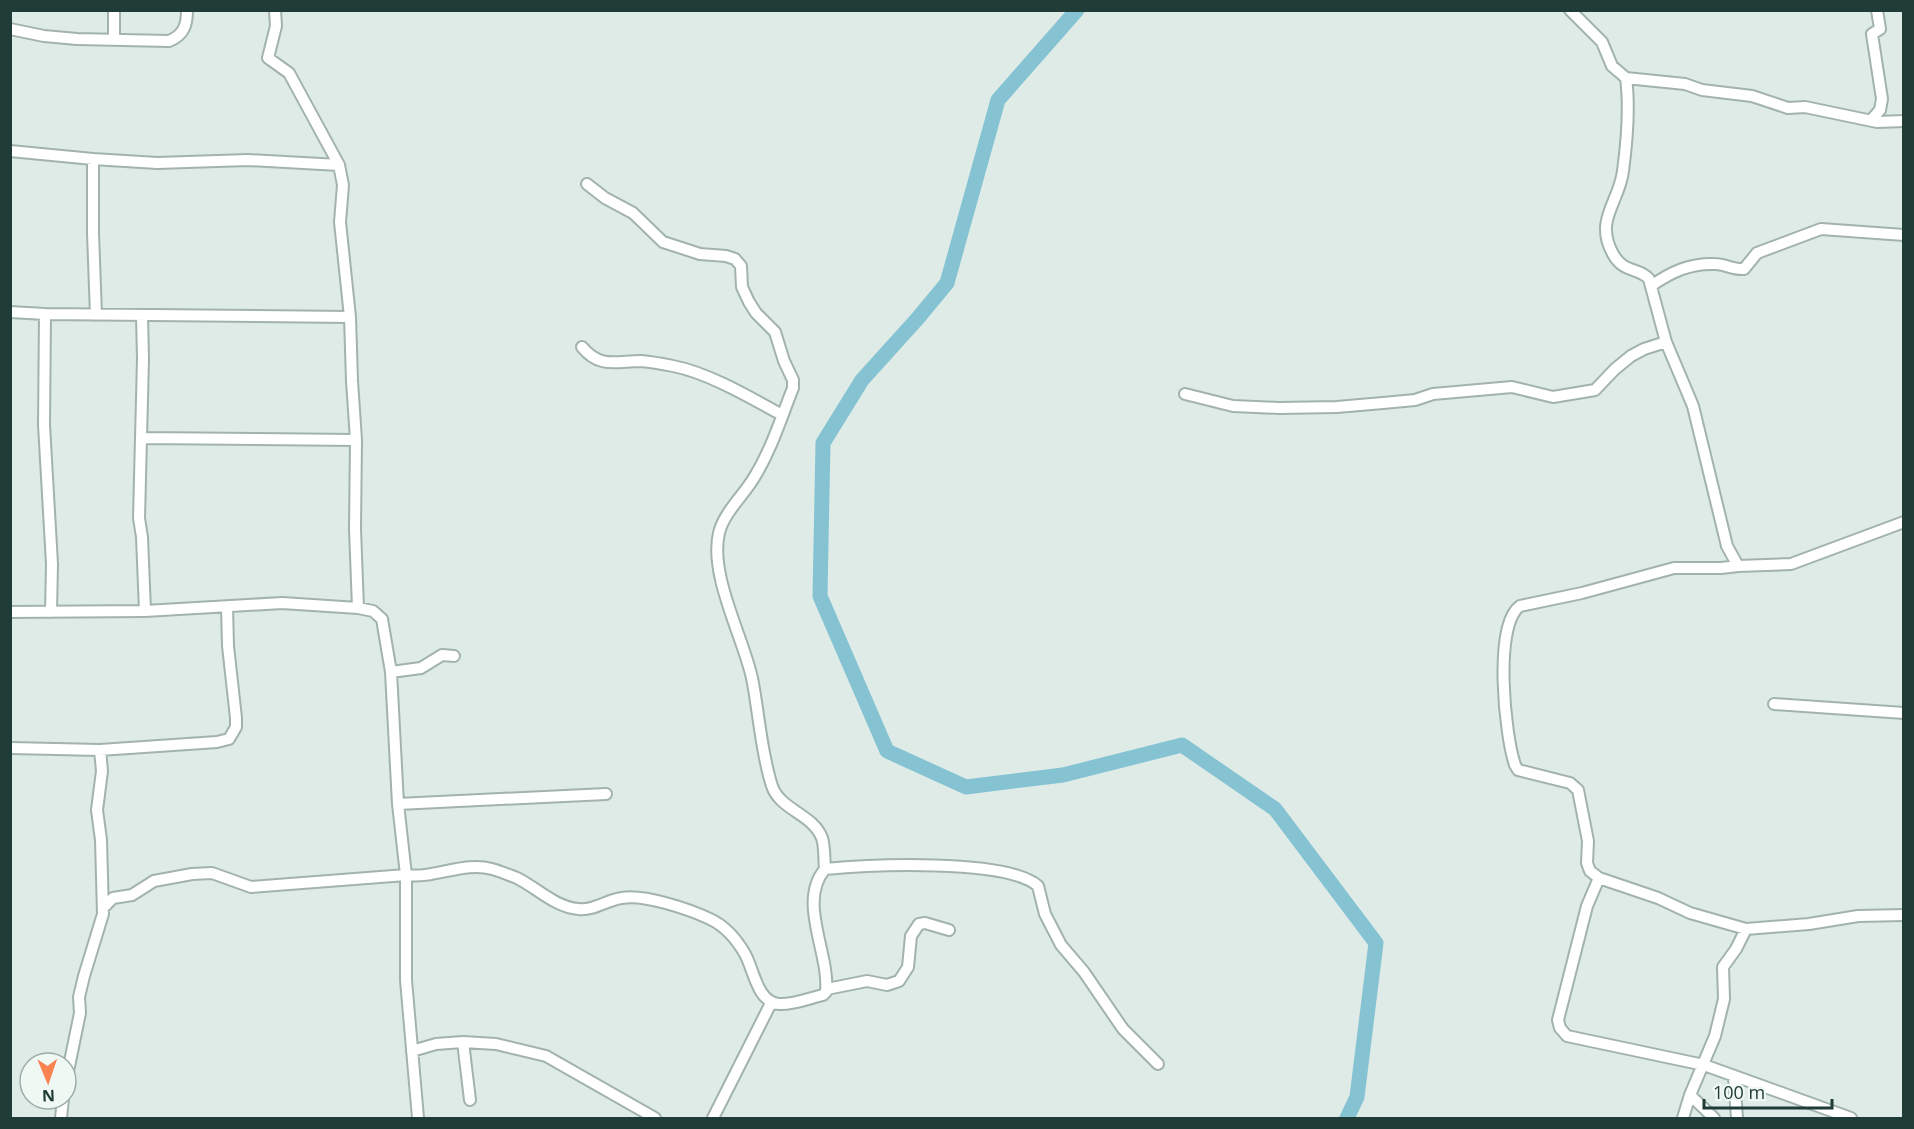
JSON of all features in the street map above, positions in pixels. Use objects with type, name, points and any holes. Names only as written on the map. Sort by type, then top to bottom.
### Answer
[{"type":"street","points":[[114,10],[114,39]]},
{"type":"street","points":[[10,28],[56,37],[169,41],[177,38],[187,24],[187,10]]},
{"type":"street","points":[[275,10],[276,26],[268,58],[289,73],[339,165],[343,185],[340,222],[350,317],[356,440],[355,529],[358,608]]},
{"type":"street","points":[[1570,10],[1602,42],[1612,66],[1626,78],[1685,84],[1702,90],[1752,96],[1788,108],[1805,107],[1871,120],[1904,121]]},
{"type":"street","points":[[1871,120],[1880,110],[1882,99],[1872,34],[1880,29],[1877,10]]},
{"type":"street","points":[[1626,78],[1623,171],[1604,229],[1612,253],[1618,262],[1629,270],[1644,274],[1649,279],[1666,342],[1693,406],[1727,546],[1738,566]]},
{"type":"street","points":[[10,151],[157,163],[248,160],[339,165]]},
{"type":"street","points":[[93,159],[96,315]]},
{"type":"street","points":[[103,908],[113,898],[132,895],[154,881],[192,874],[210,873],[250,887],[406,875],[421,877],[478,866],[518,878],[566,906],[579,909],[596,908],[621,898],[639,898],[685,909],[712,920],[728,931],[745,954],[764,997],[771,1003],[790,1003],[823,995],[826,989],[824,957],[813,901],[818,880],[825,869],[820,835],[809,821],[784,803],[772,787],[751,676],[727,602],[717,550],[719,530],[764,460],[794,380],[784,361],[775,332],[753,308],[744,291],[739,262],[731,256],[700,254],[663,242],[633,213],[604,198],[586,184]]},
{"type":"street","points":[[1651,286],[1674,270],[1714,264],[1735,269],[1743,268],[1757,253],[1821,229],[1904,235]]},
{"type":"street","points":[[10,312],[350,317]]},
{"type":"street","points":[[45,314],[44,425],[52,564],[51,612]]},
{"type":"street","points":[[142,315],[139,518],[145,611]]},
{"type":"street","points":[[1185,394],[1233,406],[1279,408],[1383,403],[1415,400],[1433,394],[1512,387],[1553,397],[1595,390],[1631,356],[1666,342]]},
{"type":"street","points":[[582,347],[590,356],[602,362],[642,361],[676,366],[746,393],[782,416]]},
{"type":"street","points":[[141,438],[356,440]]},
{"type":"street","points":[[1904,522],[1791,564],[1674,568],[1582,593],[1520,606],[1511,615],[1505,648],[1504,698],[1506,727],[1518,770],[1570,783],[1578,790],[1588,840],[1587,863],[1590,872],[1599,878],[1658,898],[1690,913],[1746,929],[1809,924],[1858,916],[1904,915]]},
{"type":"street","points":[[10,612],[145,611],[282,603],[358,608],[373,611],[382,620],[391,672],[398,804],[406,875],[406,980],[418,1119]]},
{"type":"street","points":[[10,748],[100,750],[217,742],[229,739],[233,734],[236,718],[229,666],[227,607]]},
{"type":"street","points":[[391,672],[421,668],[442,655],[454,656]]},
{"type":"street","points":[[1774,704],[1904,713]]},
{"type":"street","points":[[72,1051],[80,1013],[84,976],[102,921],[101,840],[97,810],[102,771],[100,750]]},
{"type":"street","points":[[398,804],[606,794]]},
{"type":"street","points":[[825,869],[858,866],[945,866],[1002,872],[1017,875],[1035,883],[1040,888],[1045,914],[1061,945],[1084,972],[1123,1029],[1158,1065]]},
{"type":"street","points":[[1599,878],[1587,906],[1558,1020],[1560,1028],[1567,1036],[1704,1065],[1851,1119]]},
{"type":"street","points":[[826,989],[867,981],[887,986],[893,984],[903,977],[908,967],[911,936],[919,924],[925,923],[949,930]]},
{"type":"street","points":[[1683,1119],[1690,1095],[1715,1036],[1724,999],[1723,967],[1736,949],[1746,929]]},
{"type":"street","points":[[713,1119],[771,1003]]},
{"type":"street","points":[[412,1051],[436,1044],[463,1042],[496,1044],[546,1056],[655,1119]]},
{"type":"street","points":[[463,1042],[470,1100]]},
{"type":"street","points":[[1734,1077],[1737,1119]]},
{"type":"street","points":[[1690,1095],[1714,1119]]},
{"type":"waterway","points":[[1077,10],[998,100],[947,283],[862,380],[823,443],[820,596],[887,751],[966,787],[1063,775],[1182,745],[1275,809],[1376,943],[1357,1097],[1347,1118]]}]
